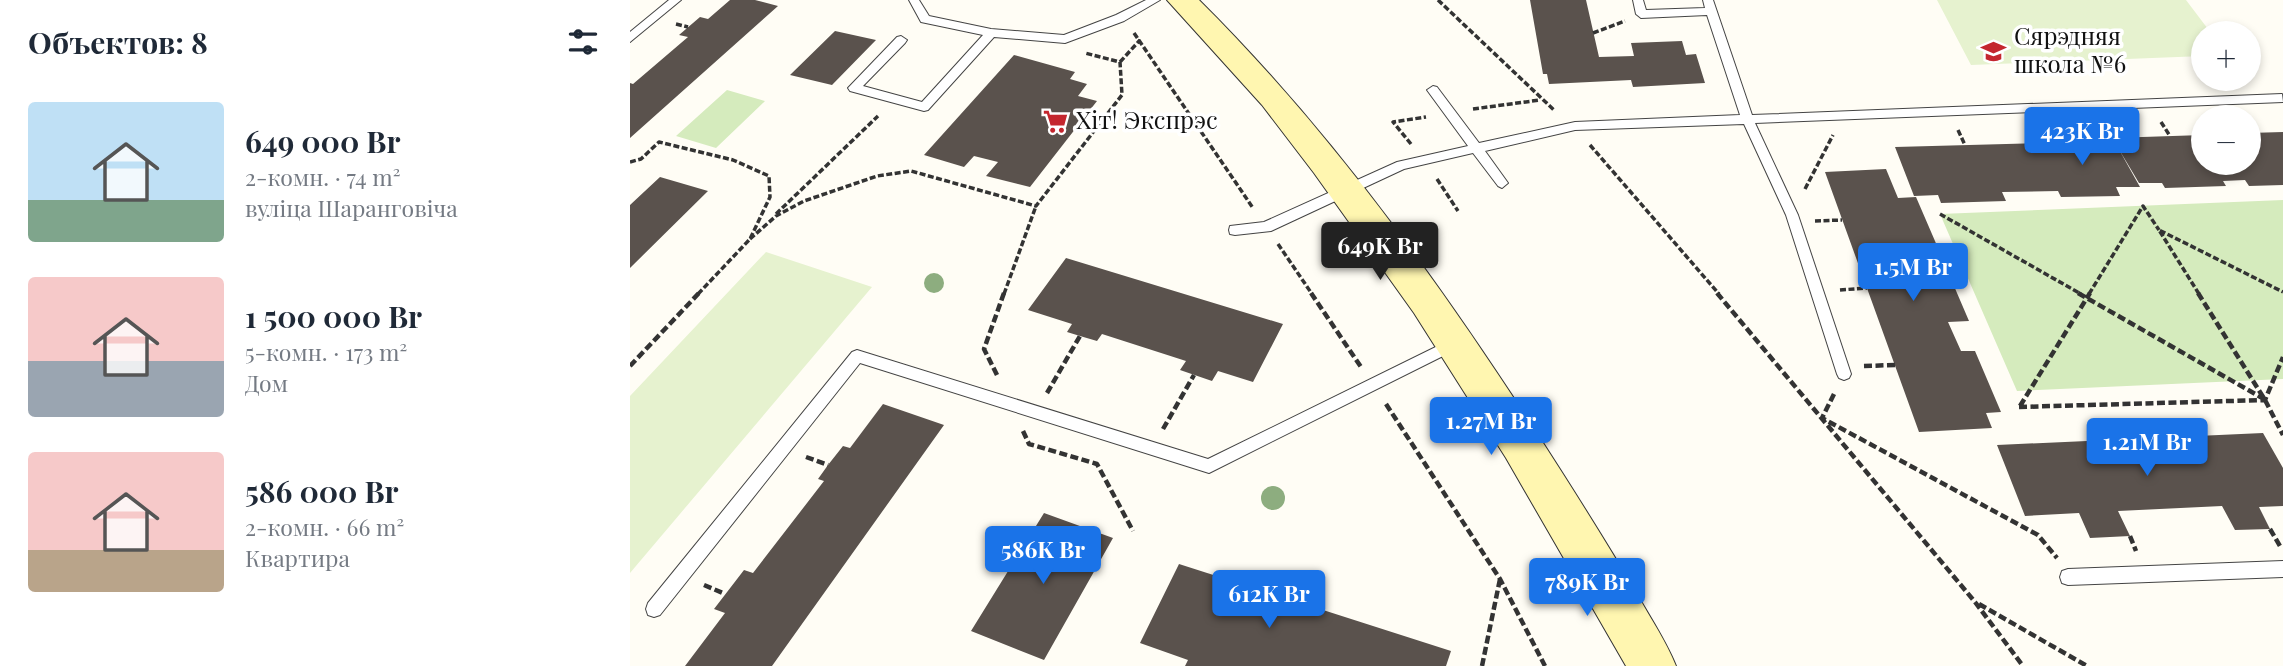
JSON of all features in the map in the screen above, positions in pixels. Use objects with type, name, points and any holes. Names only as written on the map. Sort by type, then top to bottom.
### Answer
[{"type":"main road","points":[[1182,0],[1272,95],[1388,242],[1580,538],[1652,666]]},
{"type":"lane","points":[[630,38],[676,0]]},
{"type":"lane","points":[[914,0],[925,19],[991,33],[1066,39],[1120,18],[1155,0]]},
{"type":"lane","points":[[1638,0],[1641,15],[1709,5],[1748,120],[1792,215],[1844,374]]},
{"type":"lane","points":[[901,40],[854,89],[924,107],[991,33]]},
{"type":"lane","points":[[1433,90],[1502,183]]},
{"type":"lane","points":[[1235,230],[1266,227],[1401,164],[1575,126],[2282,97]]},
{"type":"lane","points":[[654,609],[857,356],[1209,466],[1455,343]]},
{"type":"lane","points":[[2070,577],[2283,569]]},
{"type":"path","points":[[1438,0],[1541,99],[1575,126],[1975,602],[2023,666]]},
{"type":"path","points":[[1593,33],[1641,15]]},
{"type":"path","points":[[1120,18],[1140,40],[1500,579],[1545,666]]},
{"type":"path","points":[[1066,39],[1072,50],[1120,62]]},
{"type":"path","points":[[1133,531],[1097,464],[1029,444],[984,349],[1036,206],[1122,94],[1120,62],[1140,40]]},
{"type":"path","points":[[1450,113],[1541,99]]},
{"type":"path","points":[[630,366],[750,239],[896,100]]},
{"type":"path","points":[[1792,215],[1846,115]]},
{"type":"path","points":[[630,162],[641,159],[659,142],[763,170],[769,176],[770,197],[750,239]]},
{"type":"path","points":[[750,239],[776,216],[804,201],[877,176],[911,172],[1036,206]]},
{"type":"path","points":[[2265,400],[2019,407],[2143,206],[2265,400],[2283,435]]},
{"type":"path","points":[[1940,214],[2265,400]]},
{"type":"path","points":[[2159,230],[2283,292]]},
{"type":"path","points":[[1036,411],[1080,336]]},
{"type":"path","points":[[2265,400],[2283,357]]},
{"type":"path","points":[[1822,418],[1844,374]]},
{"type":"path","points":[[1152,447],[1194,375]]},
{"type":"path","points":[[1822,418],[2038,535],[2070,577]]},
{"type":"path","points":[[2270,528],[2283,552]]},
{"type":"path","points":[[1482,666],[1500,579]]},
{"type":"path","points":[[1975,602],[2087,666]]},
{"type":"green space","points":[[1937,0],[2186,0],[2202,21],[2191,21],[2191,56],[1971,65]]},
{"type":"green space","points":[[727,90],[765,101],[716,148],[676,136]]},
{"type":"green space","points":[[2283,200],[2283,379],[2017,391],[1940,214]]},
{"type":"green space","points":[[766,252],[872,287],[630,573],[630,396]]},
{"type":"building","points":[[730,0],[755,0],[778,6],[630,138],[630,83],[633,84],[688,37],[679,35],[700,17],[708,19]]},
{"type":"building","points":[[1530,0],[1586,0],[1599,57],[1634,56],[1631,43],[1682,41],[1686,55],[1696,54],[1705,83],[1633,87],[1631,80],[1549,84],[1547,74],[1543,74]]},
{"type":"building","points":[[835,31],[876,40],[832,85],[790,75]]},
{"type":"building","points":[[1014,55],[1075,72],[1070,79],[1087,84],[1078,96],[1097,101],[1030,187],[986,176],[998,162],[974,156],[964,167],[924,155]]},
{"type":"building","points":[[2283,132],[2283,185],[2249,186],[2245,180],[2223,181],[2226,186],[2165,188],[2162,183],[2139,183],[2117,146],[2140,187],[2116,187],[2120,196],[2061,197],[2058,191],[2002,192],[2006,201],[1941,203],[1938,195],[1914,196],[1895,147],[2114,141],[2112,138],[2191,135],[2191,175],[2261,175],[2261,133]]},
{"type":"building","points":[[1886,169],[1898,198],[1916,197],[1938,248],[1918,248],[1926,266],[1945,265],[1969,321],[1948,322],[1961,351],[1975,351],[2001,412],[1986,413],[1992,428],[1919,432],[1825,172]]},
{"type":"building","points":[[660,177],[708,191],[630,268],[630,205]]},
{"type":"building","points":[[1066,258],[1283,324],[1253,382],[1218,371],[1212,381],[1180,370],[1186,361],[1102,334],[1097,341],[1067,332],[1072,324],[1028,310]]},
{"type":"building","points":[[883,404],[944,425],[772,666],[685,666],[725,613],[714,609],[744,570],[753,573],[824,481],[818,479],[828,465],[843,446],[850,448]]},
{"type":"building","points":[[2263,433],[2283,468],[2283,506],[2259,507],[2270,529],[2235,530],[2222,506],[2118,511],[2130,536],[2090,538],[2079,513],[2025,516],[1997,445]]},
{"type":"building","points":[[1044,513],[1113,538],[1044,660],[971,631]]},
{"type":"building","points":[[1179,564],[1451,651],[1446,666],[1185,666],[1188,660],[1140,643]]},
{"type":"place","name":"Сярэдняя школа №6","points":[[1994,51]]},
{"type":"place","name":"Хіт! Экспрэс","points":[[1056,121]]}]
